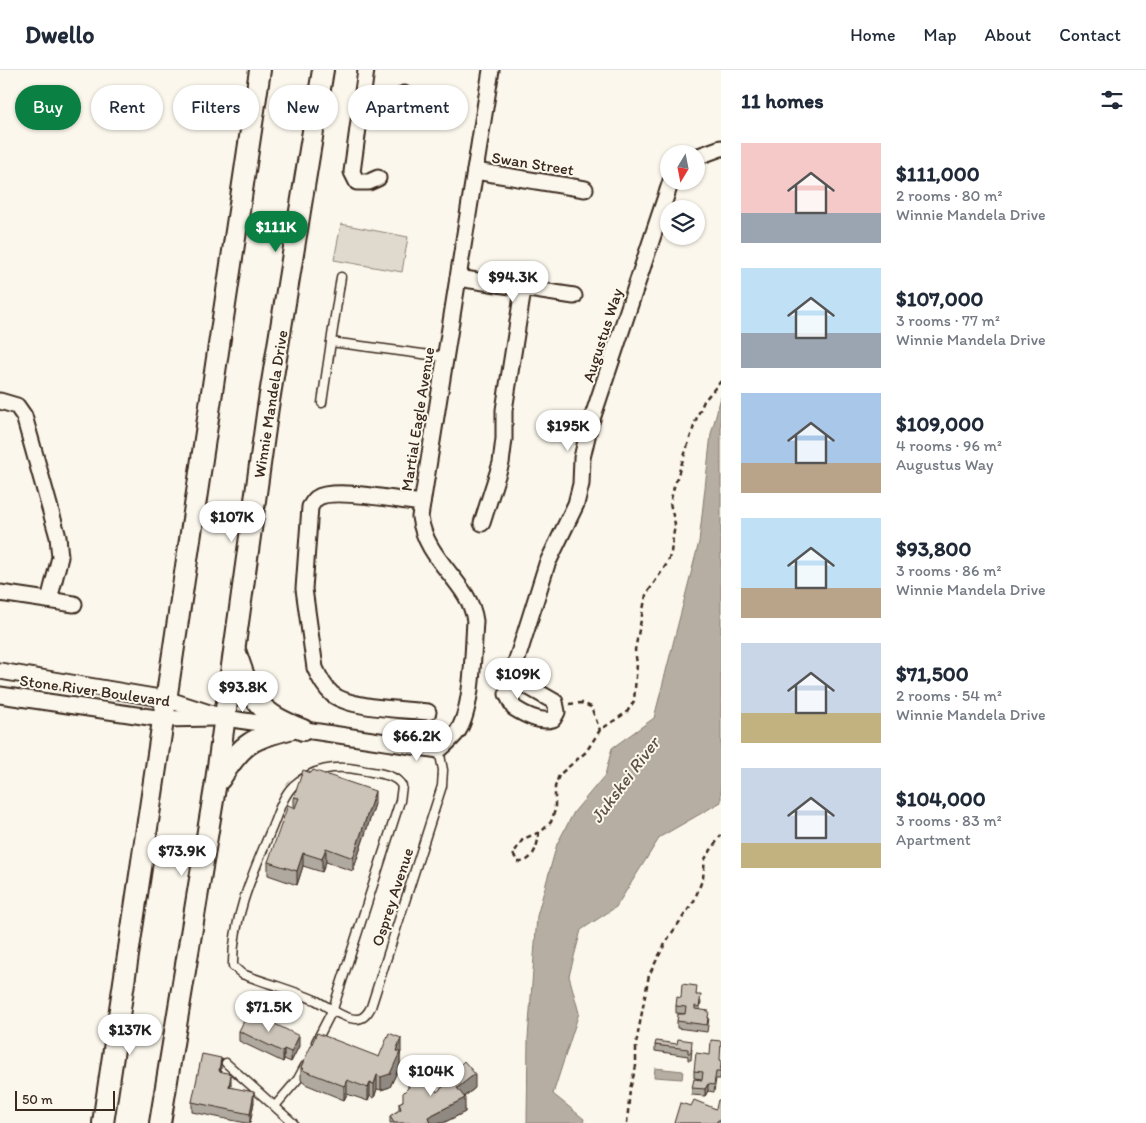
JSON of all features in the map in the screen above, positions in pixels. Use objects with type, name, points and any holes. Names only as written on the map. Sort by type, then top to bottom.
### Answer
[{"type":"main road","points":[[103,1123],[260,70]]},
{"type":"main road","name":"Winnie Mandela Drive","points":[[160,1123],[215,788],[268,407],[323,70]]},
{"type":"main road","points":[[235,649],[256,701],[277,719],[298,729]]},
{"type":"main road","points":[[215,788],[234,758],[245,745],[258,738],[298,729]]},
{"type":"street","points":[[364,85],[366,70]]},
{"type":"street","name":"Martial Eagle Avenue","points":[[439,750],[459,730],[467,710],[475,621],[474,612],[468,599],[428,546],[422,530],[420,517],[476,171],[490,70]]},
{"type":"street","points":[[358,130],[352,176],[357,182],[363,183],[378,178]]},
{"type":"street","points":[[705,154],[721,148]]},
{"type":"street","name":"Swan Street","points":[[476,171],[585,190]]},
{"type":"street","name":"Augustus Way","points":[[529,716],[514,708],[510,703],[508,690],[547,564],[576,504],[581,484],[582,458],[589,428],[668,190]]},
{"type":"street","points":[[458,278],[523,290],[574,296]]},
{"type":"street","points":[[482,523],[501,463],[504,440],[504,410],[523,290]]},
{"type":"street","points":[[0,401],[17,406],[24,416],[58,537],[60,557],[49,600]]},
{"type":"street","points":[[422,503],[354,494],[329,494],[317,497],[310,507],[304,589],[315,668],[319,677],[333,695],[351,703],[428,712]]},
{"type":"street","points":[[0,593],[74,604]]},
{"type":"street","points":[[514,669],[528,686],[550,698],[556,706],[556,716],[551,720],[529,716],[536,692]]},
{"type":"street","name":"Stone River Boulevard","points":[[0,671],[166,699],[225,718]]},
{"type":"street","name":"Stone River Boulevard","points":[[0,695],[163,719],[225,718]]},
{"type":"street","points":[[225,718],[439,750]]},
{"type":"lane","points":[[322,403],[341,277]]},
{"type":"lane","points":[[331,342],[445,356]]},
{"type":"lane","name":"Osprey Avenue","points":[[333,1009],[359,1019],[364,1017],[371,1008],[442,786],[443,770],[439,750]]},
{"type":"lane","points":[[312,1050],[333,1009],[400,801],[402,786],[393,778],[384,775],[353,769],[326,768],[313,772],[295,784],[280,809],[245,894],[233,966],[242,974],[314,1000],[333,1009]]},
{"type":"lane","points":[[275,1106],[298,1079],[309,1058]]},
{"type":"lane","points":[[226,1063],[293,1123]]},
{"type":"path","points":[[539,832],[535,851],[526,861],[518,862],[514,854],[523,839],[539,832],[550,822],[555,810],[555,787],[559,775],[586,752],[600,730],[627,712],[634,701],[637,664],[635,650],[641,614],[646,596],[668,562],[671,552],[675,524],[670,503],[674,487],[704,401],[721,381]]},
{"type":"path","points":[[556,706],[582,703],[591,707],[600,730]]},
{"type":"path","points":[[627,1123],[630,1089],[636,1066],[636,1044],[649,975],[667,940],[694,901],[703,878],[705,858],[721,835]]},
{"type":"shaded area","points":[[341,224],[408,237],[402,272],[334,260]]},
{"type":"water","name":"Jukskei River","points":[[721,397],[721,802],[660,837],[616,907],[581,930],[569,976],[579,1013],[553,1094],[584,1119],[583,1123],[527,1123],[528,1038],[537,916],[557,844],[574,812],[605,775],[612,748],[654,718],[699,542],[711,434]]},
{"type":"water","points":[[655,1068],[683,1071],[682,1079],[654,1077]]},
{"type":"building","points":[[303,770],[311,773],[313,770],[375,791],[353,858],[326,848],[322,859],[303,853],[297,871],[268,862],[288,805],[295,808],[299,798],[294,797]]},
{"type":"building","points":[[682,984],[697,986],[696,995],[701,995],[699,1007],[695,1006],[695,1009],[709,1011],[707,1025],[677,1021],[678,1014],[685,1014],[686,1007],[676,1006],[677,997],[681,998]]},
{"type":"building","points":[[249,1011],[299,1036],[291,1052],[284,1049],[283,1052],[239,1031]]},
{"type":"building","points":[[317,1033],[379,1057],[389,1033],[401,1038],[396,1051],[400,1052],[390,1074],[381,1077],[377,1075],[374,1084],[370,1083],[368,1088],[347,1080],[344,1086],[305,1071],[301,1067]]},
{"type":"building","points":[[678,1039],[692,1041],[691,1053],[688,1053],[688,1049],[655,1045],[656,1041],[677,1044]]},
{"type":"building","points":[[711,1040],[721,1041],[720,1072],[716,1072],[714,1085],[708,1084],[705,1089],[692,1088],[694,1079],[702,1080],[703,1072],[694,1071],[696,1053],[710,1055]]},
{"type":"building","points":[[202,1054],[221,1058],[219,1071],[231,1074],[229,1087],[254,1092],[250,1114],[192,1102]]},
{"type":"building","points":[[464,1061],[475,1074],[457,1088],[465,1098],[428,1117],[430,1123],[394,1123],[390,1116],[401,1109],[399,1103],[403,1101],[403,1093],[409,1087],[408,1082],[412,1079],[410,1075],[412,1073],[421,1085],[428,1079],[437,1092],[451,1080],[448,1077]]},
{"type":"building","points":[[694,1100],[716,1109],[718,1100],[721,1100],[721,1120],[718,1120],[716,1123],[674,1123],[680,1103],[691,1106]]}]
